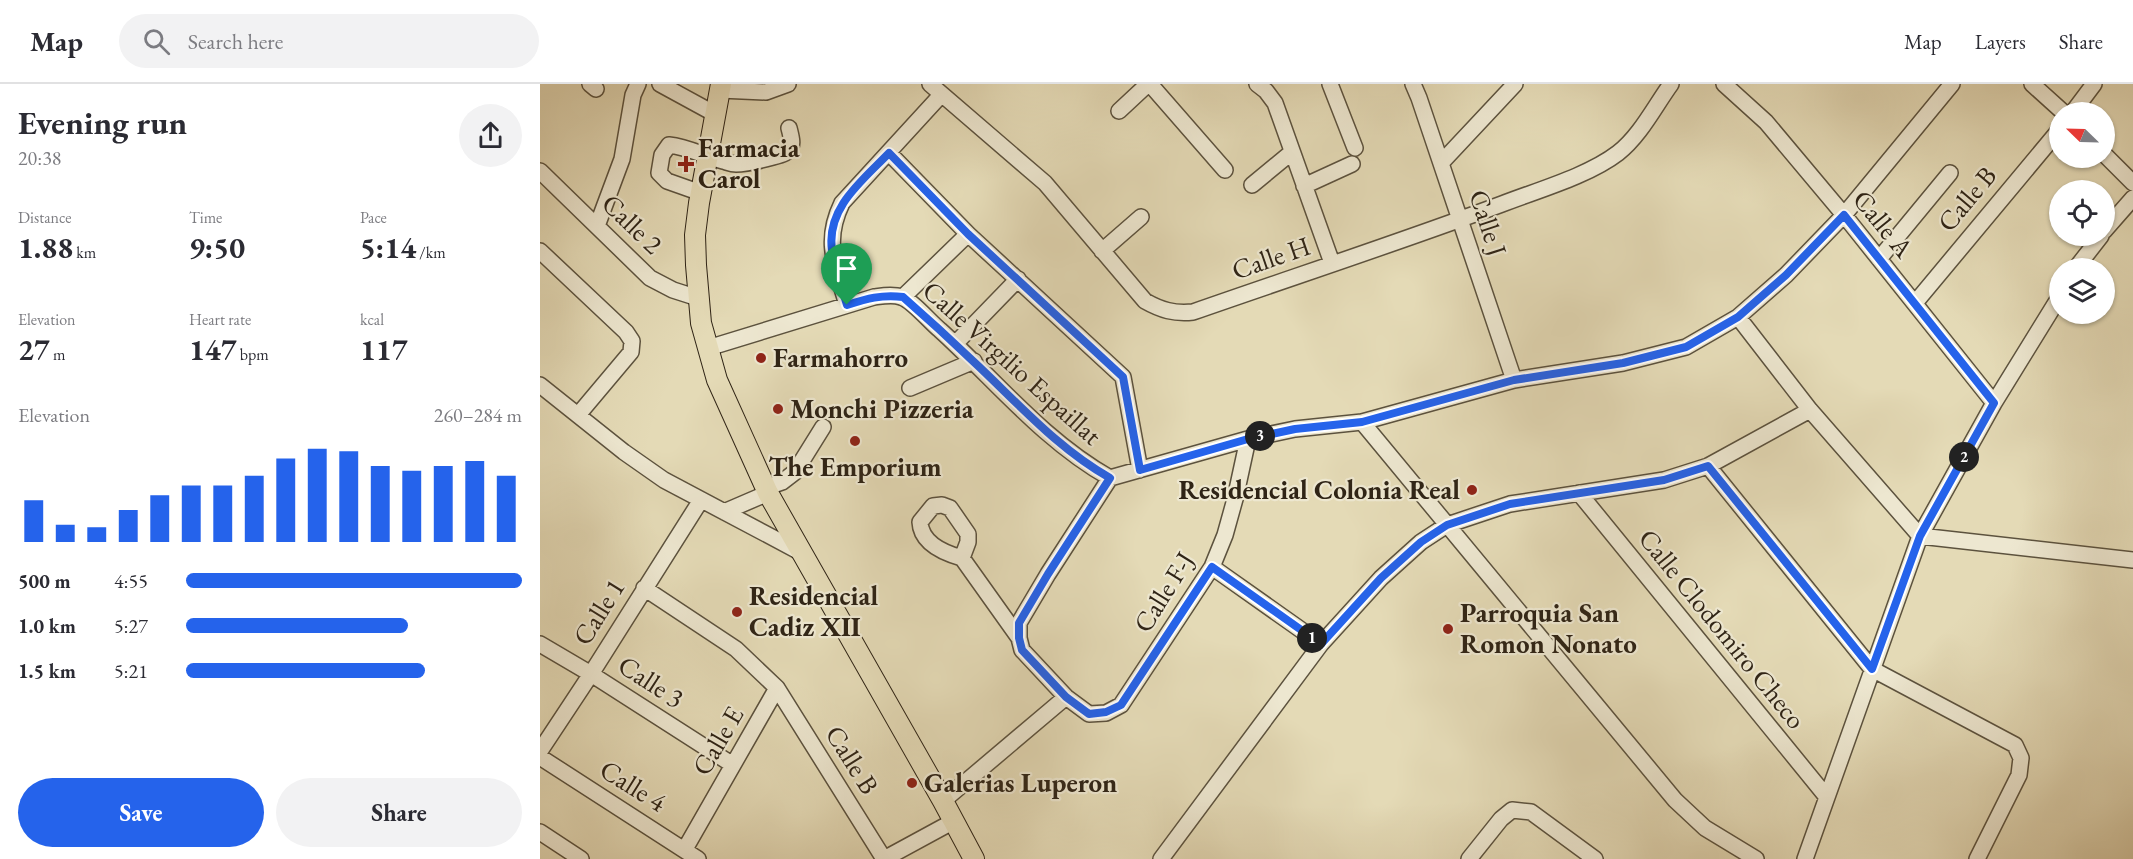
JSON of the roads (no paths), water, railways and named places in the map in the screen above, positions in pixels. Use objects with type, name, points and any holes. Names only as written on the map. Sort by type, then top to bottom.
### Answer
[{"type":"main road","points":[[721,87],[695,235],[701,323],[717,380],[767,490],[800,552],[974,859]]},
{"type":"street","points":[[597,226],[622,159],[633,94],[638,84]]},
{"type":"street","points":[[660,84],[715,114]]},
{"type":"street","points":[[721,87],[766,92],[788,84]]},
{"type":"street","points":[[1119,111],[1149,84],[1225,170]]},
{"type":"street","points":[[1257,84],[1272,97],[1332,263]]},
{"type":"street","points":[[1330,84],[1355,148]]},
{"type":"street","name":"Calle J","points":[[1413,84],[1442,163],[1514,380]]},
{"type":"street","points":[[1442,163],[1515,84]]},
{"type":"street","name":"Calle H","points":[[935,89],[1045,183],[1145,301],[1159,309],[1177,314],[1193,312],[1460,220],[1568,179],[1607,161],[1620,152],[1633,138],[1671,84]]},
{"type":"street","name":"Calle A","points":[[1724,84],[1766,122],[1844,215],[1994,403]]},
{"type":"street","points":[[2032,84],[2052,102]]},
{"type":"street","points":[[2080,102],[2094,84]]},
{"type":"street","name":"Calle Virgilio Espaillat","points":[[708,348],[874,297],[887,295],[903,297],[974,361],[1064,448],[1086,465],[1110,478],[1248,439],[1295,429],[1362,422],[1514,380],[1623,363],[1686,347],[1738,317],[1786,275],[1844,215],[1947,86]]},
{"type":"street","points":[[847,305],[832,253],[831,238],[834,220],[842,203],[889,153],[935,89]]},
{"type":"street","points":[[701,193],[667,181],[659,173],[663,155],[669,145],[683,146],[708,158],[734,165],[753,163],[782,155],[790,150],[793,144],[789,128]]},
{"type":"street","name":"Calle B","points":[[1915,303],[2049,142]]},
{"type":"street","points":[[1252,185],[1292,152]]},
{"type":"street","points":[[889,153],[968,234],[1123,377],[1140,470]]},
{"type":"street","points":[[1304,186],[1352,164]]},
{"type":"street","points":[[2115,165],[2133,183]]},
{"type":"street","name":"Calle 2","points":[[540,171],[650,278],[673,290],[698,298]]},
{"type":"street","points":[[1878,259],[1950,173]]},
{"type":"street","points":[[2115,218],[2133,198]]},
{"type":"street","points":[[1102,251],[1141,217]]},
{"type":"street","points":[[903,297],[968,234]]},
{"type":"street","points":[[2084,258],[2093,246]]},
{"type":"street","points":[[540,251],[626,332],[632,341],[631,352],[578,415]]},
{"type":"street","points":[[955,344],[1018,279]]},
{"type":"street","points":[[1805,859],[1920,536],[1994,403],[2049,314]]},
{"type":"street","points":[[1738,317],[1810,410],[1920,536],[2133,560]]},
{"type":"street","points":[[910,388],[974,361]]},
{"type":"street","points":[[540,385],[656,475],[800,552]]},
{"type":"street","points":[[1161,859],[1321,644],[1381,578],[1421,542],[1447,525],[1510,504],[1664,480],[1708,466],[1810,410]]},
{"type":"street","points":[[1362,422],[1675,800],[1705,828],[1756,859]]},
{"type":"street","points":[[724,512],[782,482],[795,472],[823,427]]},
{"type":"street","name":"Calle F-J","points":[[1066,697],[1089,714],[1106,712],[1121,705],[1212,567],[1225,535],[1248,439]]},
{"type":"street","points":[[1708,466],[1872,669],[2015,745],[2021,758],[2019,775],[1977,859]]},
{"type":"street","points":[[943,801],[1066,697],[1022,650],[1019,623],[1110,478]]},
{"type":"street","name":"Calle Clodomiro Checo","points":[[1579,494],[1826,796]]},
{"type":"street","name":"Calle 1","points":[[540,751],[701,500]]},
{"type":"street","points":[[962,558],[1019,638]]},
{"type":"street","points":[[1212,567],[1321,644]]},
{"type":"street","points":[[644,588],[736,649],[777,688]]},
{"type":"street","name":"Calle 3","points":[[540,644],[733,765]]},
{"type":"street","name":"Calle B","points":[[777,688],[884,859]]},
{"type":"street","name":"Calle E","points":[[685,849],[777,688]]},
{"type":"street","name":"Calle 4","points":[[540,757],[698,859]]},
{"type":"street","points":[[1469,859],[1501,819],[1512,810],[1531,812],[1595,859]]},
{"type":"street","points":[[884,859],[954,821]]},
{"type":"street","points":[[540,832],[581,859]]},
{"type":"place","name":"Farmacia Carol","points":[[686,164]]},
{"type":"place","name":"Farmahorro","points":[[761,358]]},
{"type":"place","name":"Monchi Pizzeria","points":[[778,409]]},
{"type":"place","name":"The Emporium","points":[[855,441]]},
{"type":"place","name":"Residencial Colonia Real","points":[[1472,490]]},
{"type":"place","name":"Residencial Cadiz XII","points":[[737,612]]},
{"type":"place","name":"Parroquia San Romon Nonato","points":[[1448,629]]},
{"type":"place","name":"Galerias Luperon","points":[[912,783]]}]
